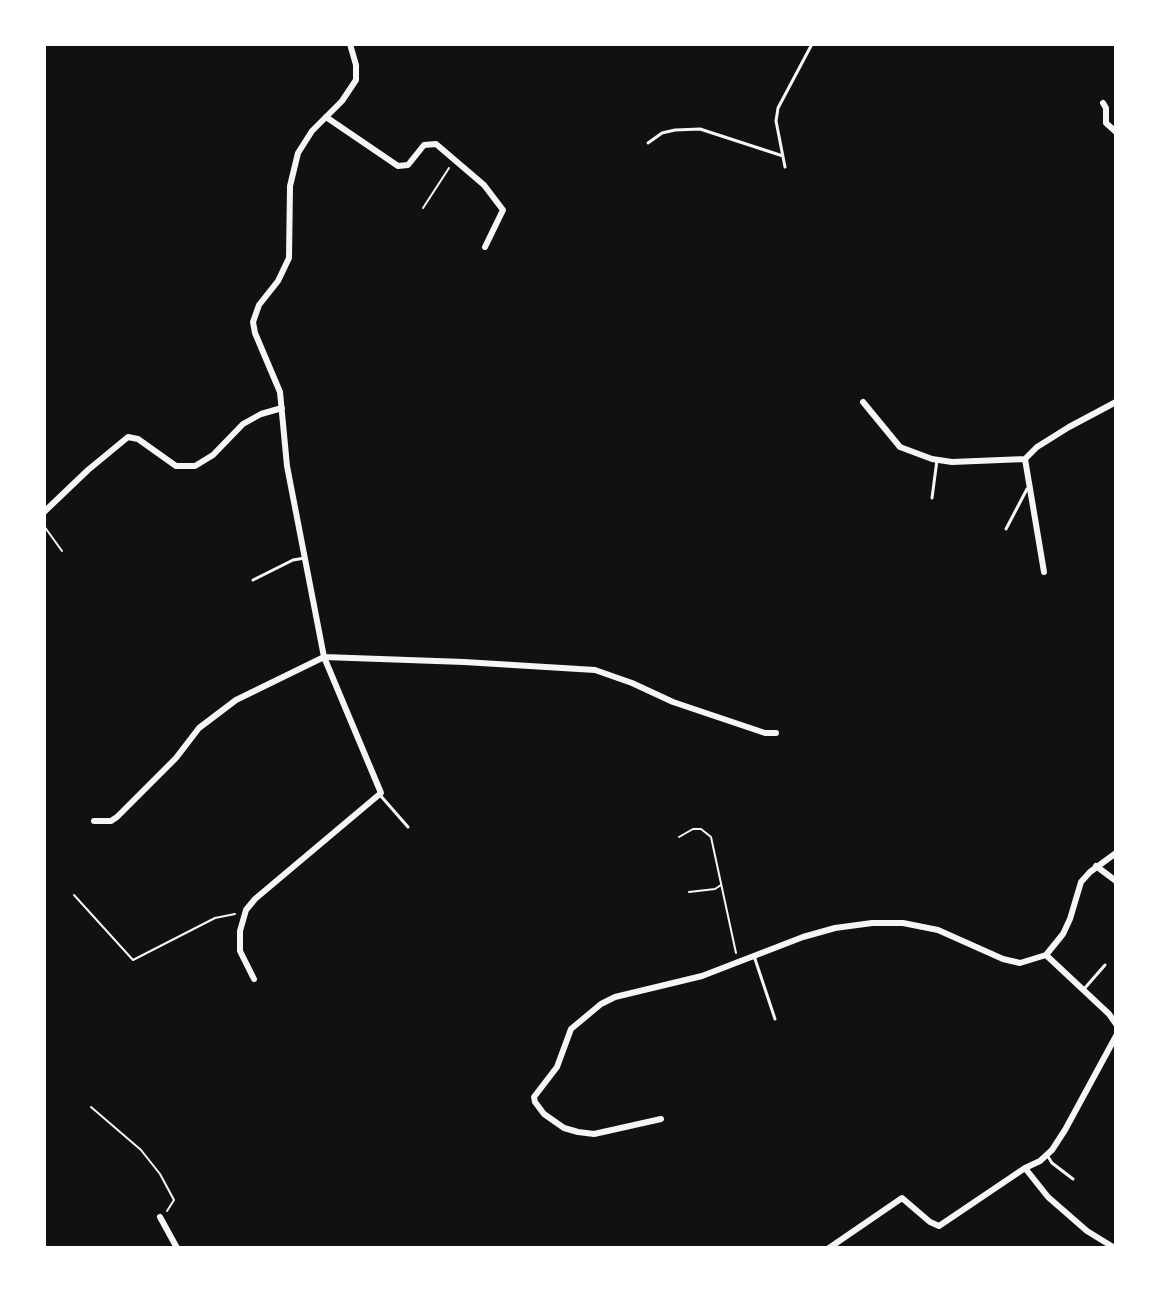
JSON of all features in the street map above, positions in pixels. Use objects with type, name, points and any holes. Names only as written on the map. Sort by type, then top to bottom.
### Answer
[{"type":"street","points":[[254,979],[240,951],[240,931],[245,913],[255,899],[380,795],[381,789],[324,657],[287,466],[278,385],[253,322],[254,313],[278,281],[289,258],[293,166],[304,142],[342,101],[356,80],[356,65],[350,44]]},
{"type":"street","points":[[1103,103],[1106,123],[1116,132]]},
{"type":"street","points":[[326,117],[398,166],[408,165],[428,142],[436,144],[484,185],[503,210],[485,247]]},
{"type":"street","points":[[863,402],[900,447],[952,462],[1025,459],[1037,447],[1116,402]]},
{"type":"street","points":[[44,512],[128,437],[138,439],[176,466],[195,466],[213,455],[243,424],[261,414],[282,408]]},
{"type":"street","points":[[1025,459],[1044,572]]},
{"type":"street","points":[[94,821],[111,821],[117,817],[165,769],[199,728],[236,700],[324,657],[595,670],[673,702],[765,733],[776,733]]},
{"type":"street","points":[[661,1119],[608,1132],[578,1132],[564,1128],[544,1114],[535,1102],[534,1097],[557,1067],[571,1029],[601,1004],[615,997],[692,979],[835,928],[888,923],[938,930],[1003,959],[1020,963],[1046,955],[1066,926],[1081,882],[1096,866],[1116,853]]},
{"type":"street","points":[[1096,866],[1116,881]]},
{"type":"street","points":[[1046,955],[1084,989],[1116,1024]]},
{"type":"street","points":[[829,1248],[902,1198],[939,1226],[1047,1155],[1065,1130],[1116,1036]]},
{"type":"street","points":[[1025,1168],[1048,1197],[1087,1231],[1114,1247]]},
{"type":"street","points":[[160,1217],[177,1248]]},
{"type":"lane","points":[[785,167],[776,121],[778,108],[812,44]]},
{"type":"lane","points":[[648,143],[662,133],[700,129],[783,156]]},
{"type":"lane","points":[[932,498],[937,460]]},
{"type":"lane","points":[[1006,529],[1029,485]]},
{"type":"lane","points":[[253,580],[293,560],[305,558]]},
{"type":"lane","points":[[380,795],[408,827]]},
{"type":"lane","points":[[754,956],[775,1019]]},
{"type":"lane","points":[[1084,989],[1105,965]]},
{"type":"lane","points":[[1047,1155],[1052,1163],[1073,1179]]},
{"type":"path","points":[[423,208],[454,160]]},
{"type":"path","points":[[44,526],[62,551]]},
{"type":"path","points":[[679,837],[693,829],[701,829],[711,837],[738,962]]},
{"type":"path","points":[[689,892],[715,889],[722,885]]},
{"type":"path","points":[[74,895],[133,960],[215,918],[245,913]]},
{"type":"path","points":[[91,1107],[141,1150],[160,1174],[174,1200],[172,1207],[160,1217]]}]
